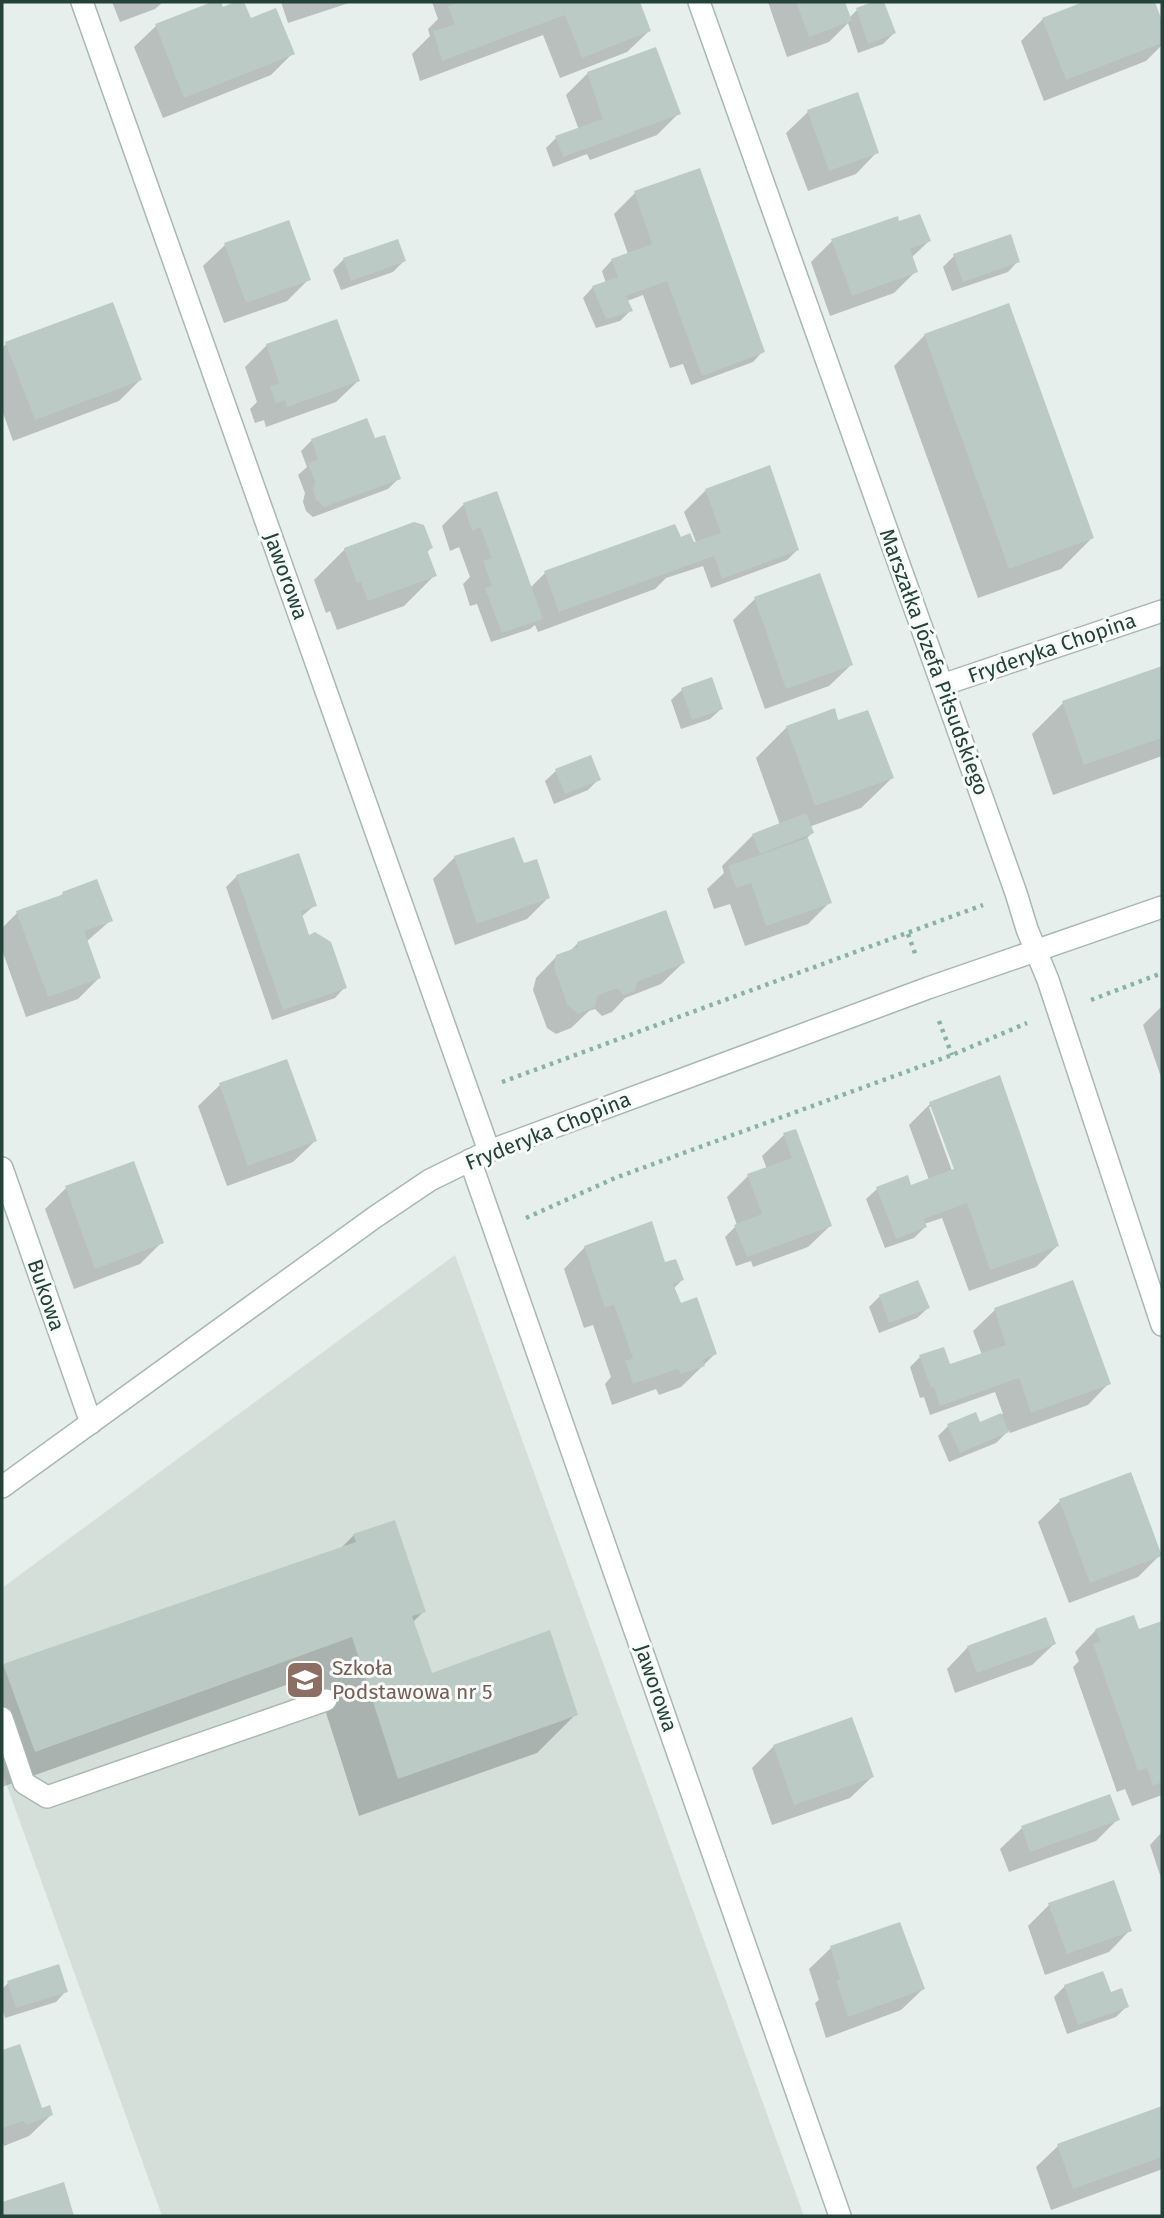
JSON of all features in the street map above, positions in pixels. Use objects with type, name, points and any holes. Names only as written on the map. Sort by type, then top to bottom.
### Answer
[{"type":"street","name":"Jaworowa","points":[[82,2],[468,1095],[497,1232],[840,2216]]},
{"type":"street","name":"Marszałka Józefa Piłsudskiego","points":[[699,2],[1058,1010],[1157,1297],[1162,1325]]},
{"type":"street","name":"Fryderyka Chopina","points":[[942,685],[1162,611]]},
{"type":"street","name":"Fryderyka Chopina","points":[[2,1487],[430,1180],[480,1156],[915,993],[1162,906]]},
{"type":"street","name":"Bukowa","points":[[2,1168],[91,1423]]},
{"type":"street","points":[[2,1718],[24,1783],[47,1797],[326,1700]]},
{"type":"path","points":[[468,1095],[1016,893]]},
{"type":"path","points":[[497,1232],[615,1178],[952,1055],[1058,1010],[1162,973]]},
{"type":"shaded area","name":"Szkoła Podstawowa nr 5","points":[[455,1255],[804,2216],[162,2216],[2,1772],[2,1588]]},
{"type":"building","points":[[212,2],[221,2],[223,7],[244,2],[251,18],[276,8],[295,54],[184,98],[155,24]]},
{"type":"building","points":[[460,2],[640,2],[651,31],[582,58],[565,15],[442,61],[433,31],[455,25],[448,6]]},
{"type":"building","points":[[796,2],[845,2],[852,21],[809,37]]},
{"type":"building","points":[[873,2],[884,2],[896,33],[868,44],[856,8]]},
{"type":"building","points":[[1083,2],[1155,2],[1162,21],[1162,43],[1066,80],[1042,18]]},
{"type":"building","points":[[656,47],[681,114],[563,157],[555,136],[603,119],[587,72]]},
{"type":"building","points":[[858,92],[879,153],[829,171],[807,110]]},
{"type":"building","points":[[700,168],[765,352],[702,376],[667,281],[626,296],[633,311],[606,319],[592,286],[618,277],[611,259],[652,244],[634,191]]},
{"type":"building","points":[[920,214],[931,241],[910,249],[918,272],[852,296],[831,239],[898,216],[899,221]]},
{"type":"building","points":[[289,220],[311,280],[246,303],[224,243]]},
{"type":"building","points":[[1011,234],[1020,262],[963,282],[953,254]]},
{"type":"building","points":[[398,239],[406,261],[351,281],[343,258]]},
{"type":"building","points":[[113,302],[142,380],[35,420],[5,342]]},
{"type":"building","points":[[1009,303],[1094,538],[1009,569],[924,334]]},
{"type":"building","points":[[337,319],[360,381],[287,407],[285,400],[276,403],[270,386],[279,383],[266,344]]},
{"type":"building","points":[[367,418],[375,438],[385,435],[401,479],[324,507],[316,500],[313,490],[315,482],[308,463],[318,459],[311,439]]},
{"type":"building","points":[[770,465],[799,550],[722,579],[714,556],[559,612],[544,571],[675,524],[681,537],[690,533],[694,542],[721,533],[705,489]]},
{"type":"building","points":[[497,491],[543,619],[502,633],[485,588],[492,586],[483,561],[492,558],[480,527],[472,531],[463,503]]},
{"type":"building","points":[[414,522],[424,525],[433,548],[427,550],[437,576],[368,601],[361,582],[357,583],[344,548]]},
{"type":"building","points":[[820,573],[853,665],[786,689],[754,597]]},
{"type":"building","points":[[1162,666],[1162,738],[1084,765],[1062,701]]},
{"type":"building","points":[[712,677],[723,709],[692,720],[681,688]]},
{"type":"building","points":[[835,708],[838,720],[868,710],[894,778],[815,806],[786,726]]},
{"type":"building","points":[[591,755],[601,780],[565,794],[555,769]]},
{"type":"building","points":[[806,813],[814,833],[760,854],[752,834]]},
{"type":"building","points":[[514,837],[524,863],[537,859],[550,898],[477,924],[454,856]]},
{"type":"building","points":[[808,838],[832,903],[766,926],[751,883],[736,888],[728,866]]},
{"type":"building","points":[[299,853],[317,906],[301,911],[309,935],[315,932],[331,942],[347,988],[283,1010],[236,875]]},
{"type":"building","points":[[97,879],[113,921],[84,931],[101,978],[48,997],[16,911]]},
{"type":"building","points":[[666,910],[685,963],[637,982],[635,991],[624,995],[617,988],[597,996],[595,1007],[578,1014],[568,1006],[554,968],[556,955],[578,947],[577,942]]},
{"type":"building","points":[[287,1059],[317,1141],[248,1166],[219,1083]]},
{"type":"building","points":[[1000,1075],[1059,1246],[990,1270],[967,1203],[924,1219],[927,1227],[896,1239],[876,1187],[908,1175],[911,1185],[954,1169],[929,1102]]},
{"type":"building","points":[[796,1129],[832,1226],[747,1257],[734,1225],[762,1214],[747,1174],[792,1158],[783,1133]]},
{"type":"building","points":[[134,1161],[164,1243],[95,1269],[65,1186]]},
{"type":"building","points":[[652,1221],[665,1262],[676,1259],[684,1280],[673,1284],[681,1303],[697,1297],[717,1354],[702,1360],[705,1366],[681,1374],[678,1369],[633,1384],[625,1361],[633,1358],[614,1305],[605,1308],[584,1246]]},
{"type":"building","points":[[918,1280],[930,1308],[889,1323],[879,1295]]},
{"type":"building","points":[[1073,1280],[1111,1384],[1031,1413],[1019,1378],[940,1406],[919,1355],[944,1347],[950,1364],[1006,1345],[994,1308]]},
{"type":"building","points":[[976,1412],[980,1422],[1001,1413],[1009,1432],[960,1453],[947,1424]]},
{"type":"building","points":[[1131,1472],[1162,1556],[1090,1583],[1059,1499]]},
{"type":"building","name":"Szkoła Podstawowa nr 5","points":[[395,1520],[426,1612],[412,1616],[432,1673],[550,1630],[578,1715],[398,1779],[352,1637],[35,1752],[3,1664],[356,1542],[353,1534]]},
{"type":"building","points":[[1134,1615],[1139,1629],[1162,1621],[1162,1782],[1153,1786],[1147,1768],[1138,1771],[1093,1644],[1101,1642],[1095,1629]]},
{"type":"building","points":[[1046,1617],[1056,1644],[977,1673],[967,1646]]},
{"type":"building","points":[[852,1717],[874,1777],[794,1805],[773,1745]]},
{"type":"building","points":[[1110,1794],[1120,1820],[1030,1852],[1021,1826]]},
{"type":"building","points":[[1114,1880],[1132,1931],[1067,1954],[1048,1903]]},
{"type":"building","points":[[900,1922],[925,1989],[848,2017],[836,1980],[840,1979],[830,1946]]},
{"type":"building","points":[[59,1964],[68,1992],[16,2008],[7,1981]]},
{"type":"building","points":[[1103,1971],[1111,1992],[1122,1988],[1129,2007],[1078,2025],[1064,1985]]},
{"type":"building","points":[[20,2044],[42,2108],[50,2105],[53,2115],[26,2125],[24,2121],[2,2128],[2,2050]]},
{"type":"building","points":[[1162,2106],[1162,2157],[1073,2189],[1057,2144]]},
{"type":"building","points":[[64,2182],[74,2216],[2,2216],[2,2202]]},
{"type":"place","name":"Szkoła Podstawowa nr 5","points":[[305,1680]]}]
